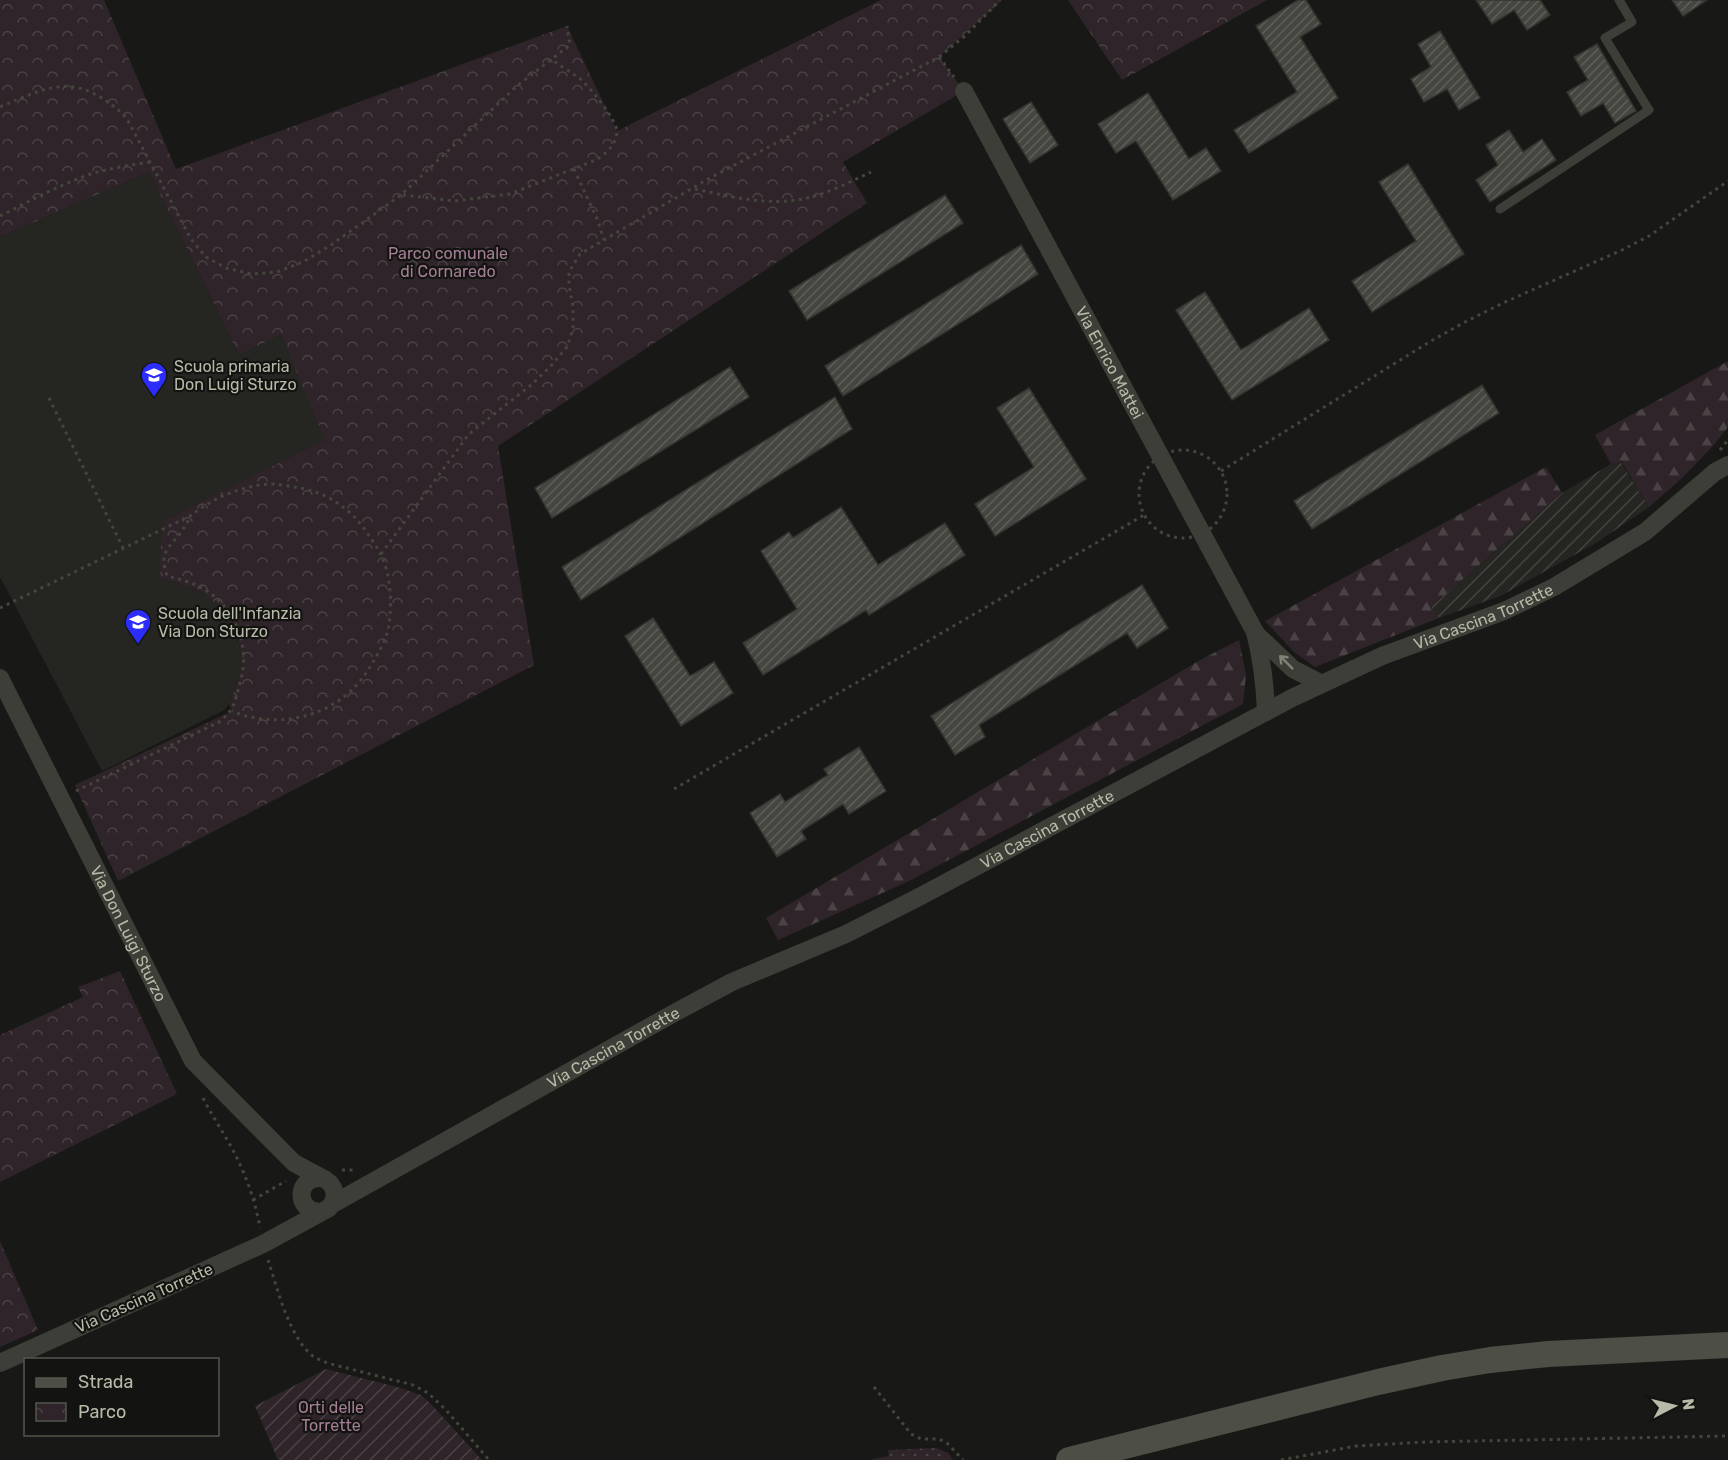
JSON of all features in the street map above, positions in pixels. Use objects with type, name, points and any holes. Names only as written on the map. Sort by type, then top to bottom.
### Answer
[{"type":"main road","points":[[1069,1460],[1442,1368],[1548,1354],[1728,1345]]},
{"type":"street","name":"Via Enrico Mattei","points":[[964,91],[1255,632],[1265,688],[1266,712]]},
{"type":"street","name":"Via Cascina Torrette","points":[[0,1363],[263,1244],[732,982],[846,934],[1322,684],[1382,656],[1504,611],[1554,587],[1645,532],[1721,468],[1728,456]]},
{"type":"street","name":"Via Enrico Mattei","points":[[1255,632],[1293,669],[1322,684]]},
{"type":"street","name":"Via Don Luigi Sturzo","points":[[0,678],[193,1060],[294,1163],[325,1180]]},
{"type":"street","name":"Via Don Luigi Sturzo","points":[[294,1163],[302,1195]]},
{"type":"street","points":[[287,1231],[302,1195],[309,1180],[325,1180],[335,1193],[326,1208],[309,1209],[302,1195]]},
{"type":"street","name":"Via Cascina Torrette","points":[[325,1180],[372,1182]]},
{"type":"lane","points":[[1500,208],[1649,110],[1605,38],[1632,22],[1618,0]]},
{"type":"path","points":[[381,554],[469,434],[531,385],[567,347],[573,329],[569,272],[580,254],[693,188],[939,57],[966,35],[999,0]]},
{"type":"path","points":[[0,107],[36,92],[61,87],[76,87],[93,92],[111,103],[126,117],[191,239],[206,257],[226,267],[252,274],[278,272],[303,262],[331,245],[401,195],[518,85],[570,45],[567,26]]},
{"type":"path","points":[[939,57],[964,91]]},
{"type":"path","points":[[401,195],[456,201],[510,194],[606,155],[614,143],[617,131],[612,120],[591,90],[551,60]]},
{"type":"path","points":[[0,216],[70,182],[92,174],[151,162]]},
{"type":"path","points":[[574,169],[598,221],[604,240]]},
{"type":"path","points":[[693,188],[738,198],[798,200],[832,190],[872,172]]},
{"type":"path","points":[[1221,471],[1431,341],[1465,322],[1649,236],[1728,181]]},
{"type":"path","points":[[49,398],[123,548]]},
{"type":"path","points":[[0,608],[192,515],[217,500],[247,488],[272,484],[302,488],[327,497],[348,509],[363,525],[381,554],[390,596],[389,626],[379,652],[365,675],[347,694],[305,717],[261,720],[232,711]]},
{"type":"path","points":[[61,798],[219,722],[232,711],[244,670],[245,657],[237,626],[216,597],[202,588],[168,576],[166,570],[165,552],[192,515]]},
{"type":"path","points":[[674,789],[1144,516]]},
{"type":"path","points":[[201,1093],[236,1156],[257,1211],[263,1244],[285,1311],[300,1341],[314,1356],[327,1363],[413,1385],[429,1393],[489,1460]]},
{"type":"path","points":[[874,1387],[911,1434],[921,1439],[939,1439],[947,1443],[963,1460]]},
{"type":"path","points":[[1281,1460],[1356,1446],[1728,1436]]},
{"type":"shaded area","name":"Scuola primaria Don Luigi Sturzo","points":[[149,172],[239,355],[281,335],[326,440],[165,520],[160,579],[188,586],[210,597],[225,613],[236,635],[242,656],[241,671],[229,704],[224,710],[102,771],[0,577],[0,237]]},
{"type":"shaded area","points":[[1620,461],[1649,507],[1596,543],[1500,596],[1439,618],[1431,607],[1562,493]]},
{"type":"green space","name":"Parco comunale di Cornaredo","points":[[0,0],[104,0],[176,169],[567,26],[617,131],[881,0],[1002,0],[939,57],[964,91],[843,162],[867,203],[498,446],[534,665],[118,881],[75,785],[232,711],[229,704],[241,669],[241,653],[237,638],[219,607],[203,593],[160,579],[161,536],[165,520],[325,440],[281,335],[239,355],[149,172],[0,237]]},
{"type":"green space","points":[[1068,0],[1267,0],[1122,80]]},
{"type":"green space","points":[[1728,361],[1728,427],[1682,478],[1649,507],[1621,461],[1611,464],[1595,435]]},
{"type":"green space","points":[[1546,467],[1562,493],[1431,607],[1439,618],[1315,667],[1294,652],[1265,621]]},
{"type":"green space","points":[[1239,640],[1246,675],[1243,704],[909,881],[778,940],[766,918],[1200,660]]},
{"type":"green space","points":[[120,971],[177,1094],[0,1182],[0,1035],[83,997],[78,987]]},
{"type":"green space","points":[[0,1241],[38,1330],[0,1347]]},
{"type":"green space","name":"Orti delle Torrette","points":[[326,1369],[421,1395],[482,1460],[278,1460],[255,1406]]},
{"type":"green space","points":[[936,1448],[948,1453],[953,1460],[869,1460],[889,1456],[888,1450]]},
{"type":"building","points":[[1298,0],[1306,0],[1321,24],[1300,37],[1338,98],[1249,153],[1234,130],[1297,92],[1256,26]]},
{"type":"building","points":[[1476,0],[1540,0],[1550,15],[1527,30],[1514,10],[1492,24]]},
{"type":"building","points":[[1672,0],[1707,0],[1683,16]]},
{"type":"building","points":[[1440,31],[1480,98],[1459,110],[1447,89],[1424,102],[1411,79],[1431,67],[1418,44]]},
{"type":"building","points":[[1597,44],[1636,111],[1615,123],[1603,103],[1581,116],[1567,92],[1588,80],[1574,57]]},
{"type":"building","points":[[1148,93],[1189,159],[1206,148],[1221,171],[1173,200],[1136,141],[1116,153],[1098,124]]},
{"type":"building","points":[[1031,102],[1058,145],[1030,163],[1003,119]]},
{"type":"building","points":[[1509,130],[1523,152],[1542,139],[1556,160],[1490,202],[1476,180],[1498,165],[1486,145]]},
{"type":"building","points":[[1408,164],[1464,254],[1372,312],[1352,281],[1416,241],[1379,182]]},
{"type":"building","points":[[945,195],[963,223],[807,320],[789,291]]},
{"type":"building","points":[[1021,245],[1038,274],[843,396],[825,366]]},
{"type":"building","points":[[1205,292],[1241,350],[1309,308],[1329,340],[1232,400],[1176,310]]},
{"type":"building","points":[[730,367],[749,397],[552,518],[535,488]]},
{"type":"building","points":[[1482,385],[1499,413],[1312,529],[1294,501]]},
{"type":"building","points":[[1029,388],[1086,479],[995,536],[975,504],[1034,467],[997,408]]},
{"type":"building","points":[[835,397],[852,429],[581,600],[562,567]]},
{"type":"building","points":[[841,507],[878,565],[945,523],[965,555],[869,615],[866,610],[763,675],[743,643],[797,609],[761,551],[789,532],[793,538]]},
{"type":"building","points":[[1142,585],[1168,628],[1137,648],[1127,633],[979,725],[985,737],[955,755],[931,716]]},
{"type":"building","points":[[653,618],[690,676],[714,662],[733,693],[681,726],[625,636]]},
{"type":"building","points":[[859,747],[886,791],[849,814],[843,804],[801,831],[806,839],[777,857],[750,813],[780,794],[785,802],[828,775],[824,769]]},
{"type":"place","name":"Scuola primaria Don Luigi Sturzo","points":[[154,398]]},
{"type":"place","name":"Scuola dell'Infanzia Via Don Sturzo","points":[[138,645]]}]
